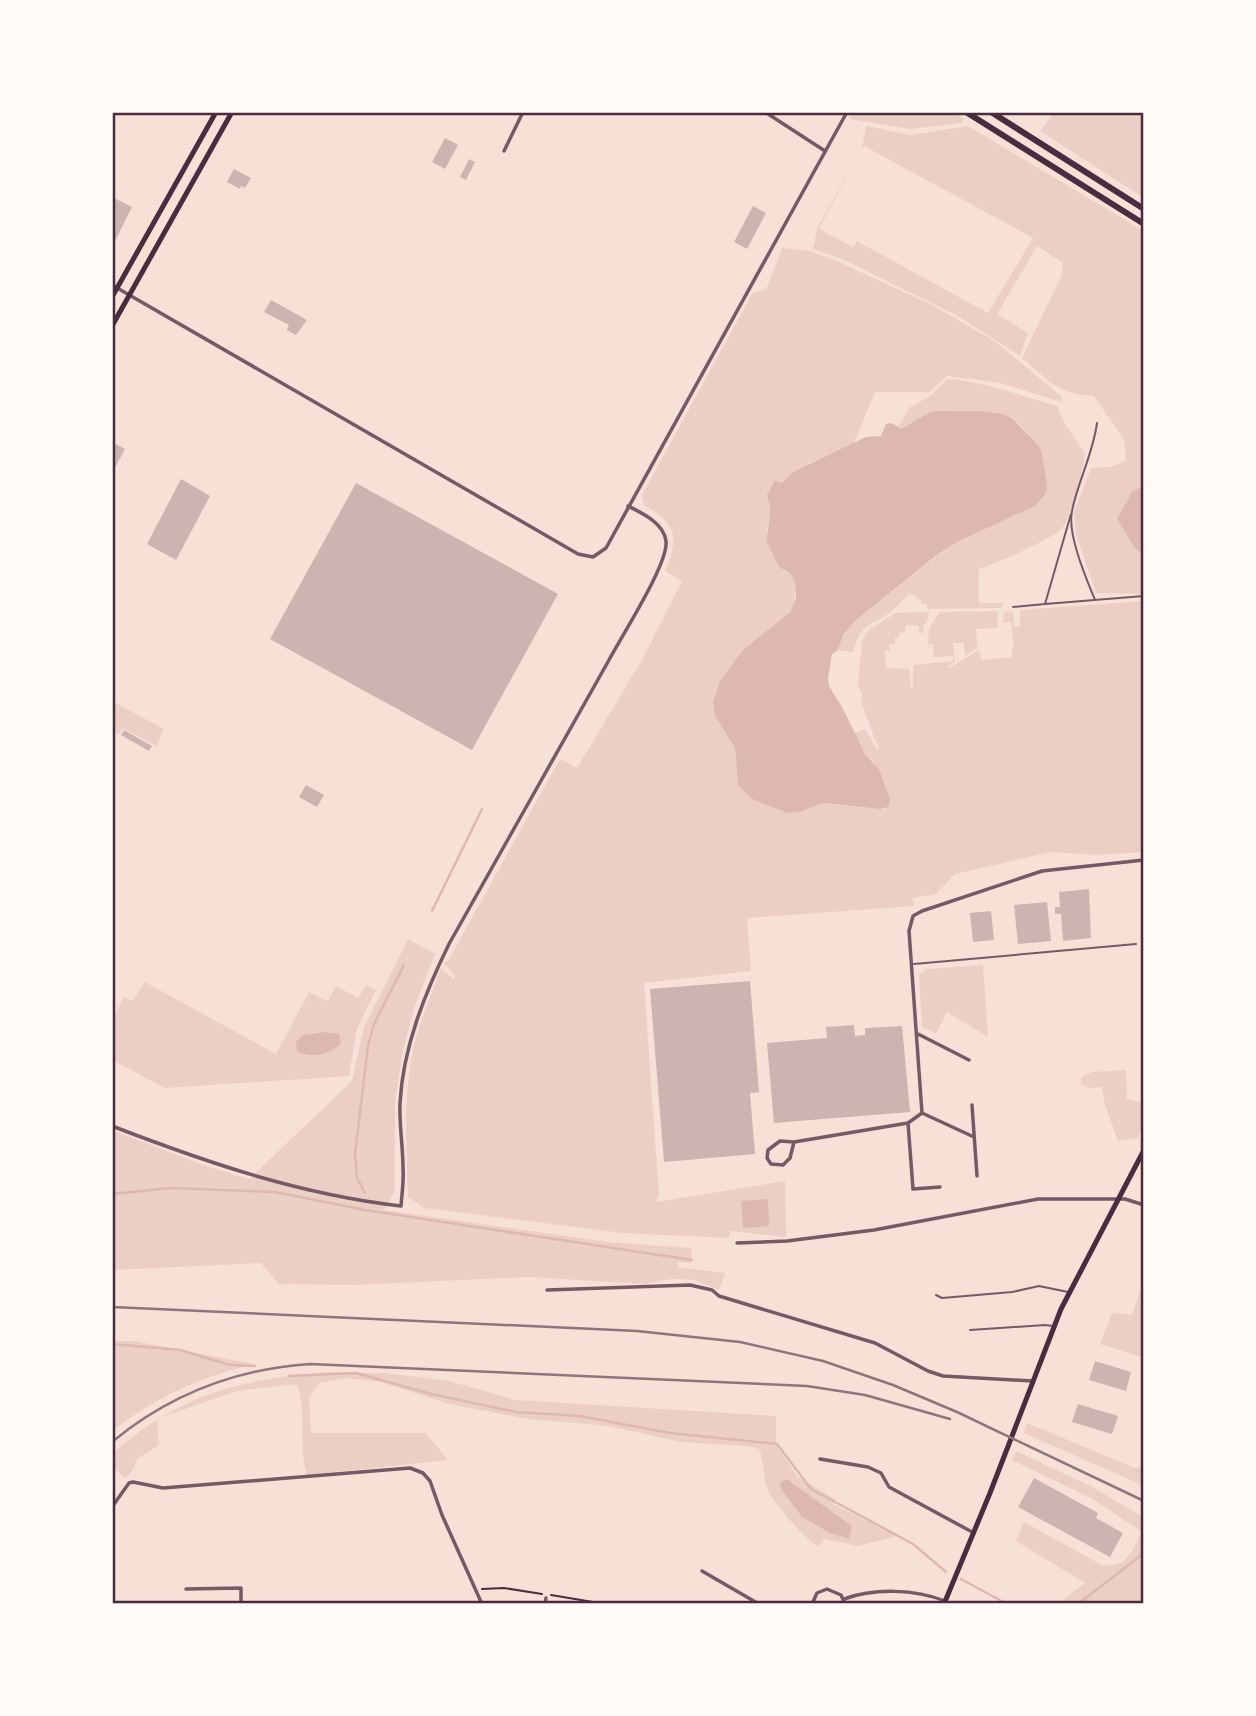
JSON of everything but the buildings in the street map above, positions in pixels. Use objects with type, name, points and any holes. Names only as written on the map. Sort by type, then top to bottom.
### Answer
[{"type":"highway","points":[[966,112],[1144,224]]},
{"type":"highway","points":[[991,112],[1144,209]]},
{"type":"main road","points":[[112,298],[115,286],[216,112]]},
{"type":"main road","points":[[112,326],[232,112]]},
{"type":"main road","points":[[944,1603],[1069,1292],[1144,1150]]},
{"type":"street","points":[[504,151],[523,112]]},
{"type":"street","points":[[765,112],[825,151]]},
{"type":"street","points":[[115,286],[578,554],[593,557],[606,548],[847,112]]},
{"type":"street","points":[[112,1126],[201,1161],[254,1177],[361,1201],[401,1206],[403,1170],[400,1104],[405,1066],[416,1021],[433,975],[638,608],[665,551],[666,540],[662,530],[652,520],[628,506]]},
{"type":"street","points":[[922,1113],[910,923],[913,916],[1042,870],[1144,860]]},
{"type":"street","points":[[918,1034],[969,1060]]},
{"type":"street","points":[[972,1105],[977,1176]]},
{"type":"street","points":[[794,1142],[790,1158],[783,1165],[771,1164],[767,1154],[770,1147],[780,1141],[794,1142],[908,1123],[922,1113]]},
{"type":"street","points":[[922,1113],[974,1136]]},
{"type":"street","points":[[908,1123],[913,1189],[940,1187]]},
{"type":"street","points":[[737,1243],[788,1241],[874,1230],[1038,1199],[1119,1199],[1144,1205]]},
{"type":"street","points":[[547,1290],[690,1285],[701,1287],[719,1296],[875,1343],[943,1376],[1032,1381]]},
{"type":"street","points":[[820,1459],[868,1467],[881,1473],[889,1486],[974,1533]]},
{"type":"street","points":[[112,1507],[129,1483],[133,1482],[163,1488],[410,1468],[427,1477],[482,1604]]},
{"type":"street","points":[[702,1571],[759,1604]]},
{"type":"street","points":[[186,1589],[241,1588],[241,1604]]},
{"type":"street","points":[[812,1604],[817,1593],[827,1589],[837,1591],[844,1601],[893,1592],[927,1595],[944,1603]]},
{"type":"street","points":[[545,1604],[546,1598]]},
{"type":"lane","points":[[1045,604],[1064,530],[1096,439],[1097,423]]},
{"type":"lane","points":[[1071,513],[1071,529],[1095,600]]},
{"type":"lane","points":[[1013,607],[1144,596]]},
{"type":"lane","points":[[912,964],[1136,944]]},
{"type":"lane","points":[[936,1295],[942,1298],[998,1294],[1039,1286],[1069,1292]]},
{"type":"lane","points":[[970,1329],[1054,1326]]},
{"type":"path","points":[[475,1590],[505,1588],[605,1604]]},
{"type":"shaded area","points":[[852,112],[951,112],[964,119],[961,123],[911,129],[850,119]]},
{"type":"shaded area","points":[[1054,112],[1144,112],[1144,198],[1040,131]]},
{"type":"shaded area","points":[[866,126],[911,135],[968,126],[1144,231],[1144,485],[1132,492],[1135,548],[1144,556],[1144,594],[1096,593],[1076,534],[1074,512],[1091,468],[1110,467],[1126,461],[1124,440],[1094,396],[1081,395],[1054,385],[1022,358],[1061,277],[1063,263],[1037,246],[997,314],[1028,333],[1020,356],[956,315],[844,260],[813,249],[817,229],[857,155],[819,229],[853,247],[857,241],[988,313],[1033,238],[864,146],[862,150]]},
{"type":"shaded area","points":[[782,248],[811,251],[932,305],[996,342],[1062,397],[1062,402],[1000,383],[947,376],[929,392],[875,392],[853,445],[812,462],[773,483],[768,492],[770,507],[767,532],[784,571],[790,573],[795,582],[794,605],[790,612],[770,628],[715,716],[735,748],[738,785],[752,799],[776,808],[823,803],[886,809],[875,763],[865,754],[854,733],[865,729],[877,749],[879,748],[858,685],[862,640],[870,629],[896,613],[929,612],[923,633],[919,633],[919,626],[905,625],[905,632],[899,633],[895,644],[889,644],[890,650],[885,651],[886,668],[909,669],[911,689],[913,665],[953,661],[953,656],[934,657],[933,644],[928,644],[929,629],[939,612],[997,611],[998,628],[976,629],[977,648],[965,656],[964,643],[953,643],[955,662],[948,666],[949,668],[977,651],[980,651],[981,660],[1012,657],[1014,647],[1011,622],[1003,622],[1004,612],[1013,611],[1014,626],[1020,627],[1020,610],[1144,601],[1144,852],[1094,855],[1051,852],[955,874],[936,894],[912,898],[914,906],[747,918],[751,971],[644,983],[659,1196],[656,1202],[785,1181],[786,1237],[730,1231],[729,1238],[623,1233],[424,1208],[408,1197],[406,1112],[413,1049],[441,968],[454,979],[455,976],[444,963],[448,961],[560,759],[577,768],[643,658],[682,581],[665,571],[673,549],[669,525],[644,505],[642,495],[753,292],[766,290]]},
{"type":"shaded area","points":[[947,379],[989,386],[1057,406],[1063,421],[1085,453],[1070,513],[1058,532],[979,569],[979,603],[1004,603],[1001,608],[927,609],[927,604],[921,604],[921,600],[910,593],[887,615],[864,628],[853,652],[838,650],[843,635],[856,620],[937,556],[957,542],[1035,506],[1038,445],[1011,417],[985,412],[940,411],[898,427],[910,407],[932,395]]},
{"type":"shaded area","points":[[934,411],[979,411],[1004,414],[1013,419],[1038,445],[1042,453],[1046,493],[1035,506],[957,542],[937,555],[856,620],[843,635],[838,650],[832,654],[829,686],[865,754],[879,769],[890,800],[888,807],[880,809],[823,803],[788,813],[752,799],[738,785],[735,748],[715,716],[713,702],[720,681],[742,651],[790,612],[796,598],[795,582],[790,573],[779,567],[767,542],[770,507],[767,495],[774,481],[782,482],[793,472],[866,437],[881,436],[886,424],[891,423],[901,428]]},
{"type":"shaded area","points":[[1144,485],[1144,556],[1135,548],[1117,519],[1132,492]]},
{"type":"shaded area","points":[[112,701],[164,729],[156,746],[123,728],[119,734],[112,730]]},
{"type":"shaded area","points":[[408,939],[435,954],[415,1005],[403,1050],[395,1101],[395,1191],[384,1210],[607,1242],[692,1248],[691,1263],[678,1262],[677,1267],[725,1273],[719,1290],[694,1280],[672,1279],[645,1284],[528,1277],[356,1285],[279,1284],[261,1263],[112,1270],[112,1130],[206,1166],[249,1179],[352,1081],[364,1027]]},
{"type":"shaded area","points":[[983,965],[988,1037],[947,1012],[936,1034],[922,1027],[919,975],[927,969]]},
{"type":"shaded area","points":[[145,982],[276,1054],[309,992],[328,1001],[336,986],[358,998],[366,985],[376,990],[357,1028],[349,1076],[165,1088],[112,1060],[112,1020],[124,997],[132,1001]]},
{"type":"shaded area","points":[[325,1032],[339,1034],[341,1044],[320,1054],[308,1055],[297,1051],[296,1042],[303,1035]]},
{"type":"shaded area","points":[[1126,1070],[1127,1099],[1144,1103],[1144,1121],[1138,1138],[1118,1141],[1105,1105],[1102,1087],[1089,1088],[1081,1084],[1081,1077],[1092,1072]]},
{"type":"shaded area","points":[[768,1199],[769,1226],[743,1228],[741,1201]]},
{"type":"shaded area","points":[[1144,1279],[1144,1358],[1100,1344],[1112,1313],[1132,1315]]},
{"type":"shaded area","points":[[112,1341],[134,1341],[254,1364],[215,1375],[162,1398],[112,1431]]},
{"type":"shaded area","points":[[326,1372],[386,1373],[449,1381],[516,1400],[776,1416],[776,1445],[798,1477],[835,1499],[833,1504],[897,1536],[858,1546],[824,1539],[818,1546],[797,1528],[771,1495],[767,1488],[759,1449],[681,1442],[609,1426],[529,1419],[449,1404],[381,1382],[346,1378],[319,1383],[309,1398],[311,1433],[426,1433],[448,1460],[307,1475],[303,1453],[302,1406],[297,1384],[237,1391],[161,1418],[186,1404],[238,1386]],"holes":[[[787,1479],[852,1526],[828,1532],[802,1517],[781,1489]]]},
{"type":"shaded area","points":[[157,1420],[159,1445],[137,1459],[132,1471],[125,1478],[112,1467],[112,1454]]},
{"type":"shaded area","points":[[1027,1423],[1135,1468],[1144,1466],[1144,1486],[1024,1433]]},
{"type":"shaded area","points":[[1016,1451],[1091,1486],[1144,1518],[1144,1604],[1058,1604],[1085,1583],[1016,1541],[1024,1522],[1102,1565],[1110,1566],[1128,1557],[1142,1532],[1091,1498],[1012,1460]]},
{"type":"shaded area","points":[[787,1479],[852,1526],[849,1539],[828,1532],[802,1517],[781,1489],[780,1483]]},
{"type":"waterway","points":[[432,911],[482,809]]},
{"type":"waterway","points":[[365,1193],[357,1178],[355,1154],[368,1046],[374,1024],[404,965]]},
{"type":"waterway","points":[[112,1194],[171,1188],[275,1192],[365,1210],[692,1260]]},
{"type":"waterway","points":[[112,1344],[180,1350],[230,1365],[255,1366]]},
{"type":"waterway","points":[[289,1376],[356,1373],[431,1394],[516,1412],[580,1416],[670,1433],[777,1444],[811,1489],[913,1544],[946,1572]]},
{"type":"waterway","points":[[1078,1604],[1144,1553]]},
{"type":"waterway","points":[[961,1579],[1007,1604]]},
{"type":"railway","points":[[112,1307],[637,1331],[740,1342],[823,1361],[893,1385],[957,1412],[1144,1501]]},
{"type":"railway","points":[[112,1442],[157,1411],[205,1387],[256,1372],[310,1364],[807,1386],[865,1395],[950,1419]]}]
